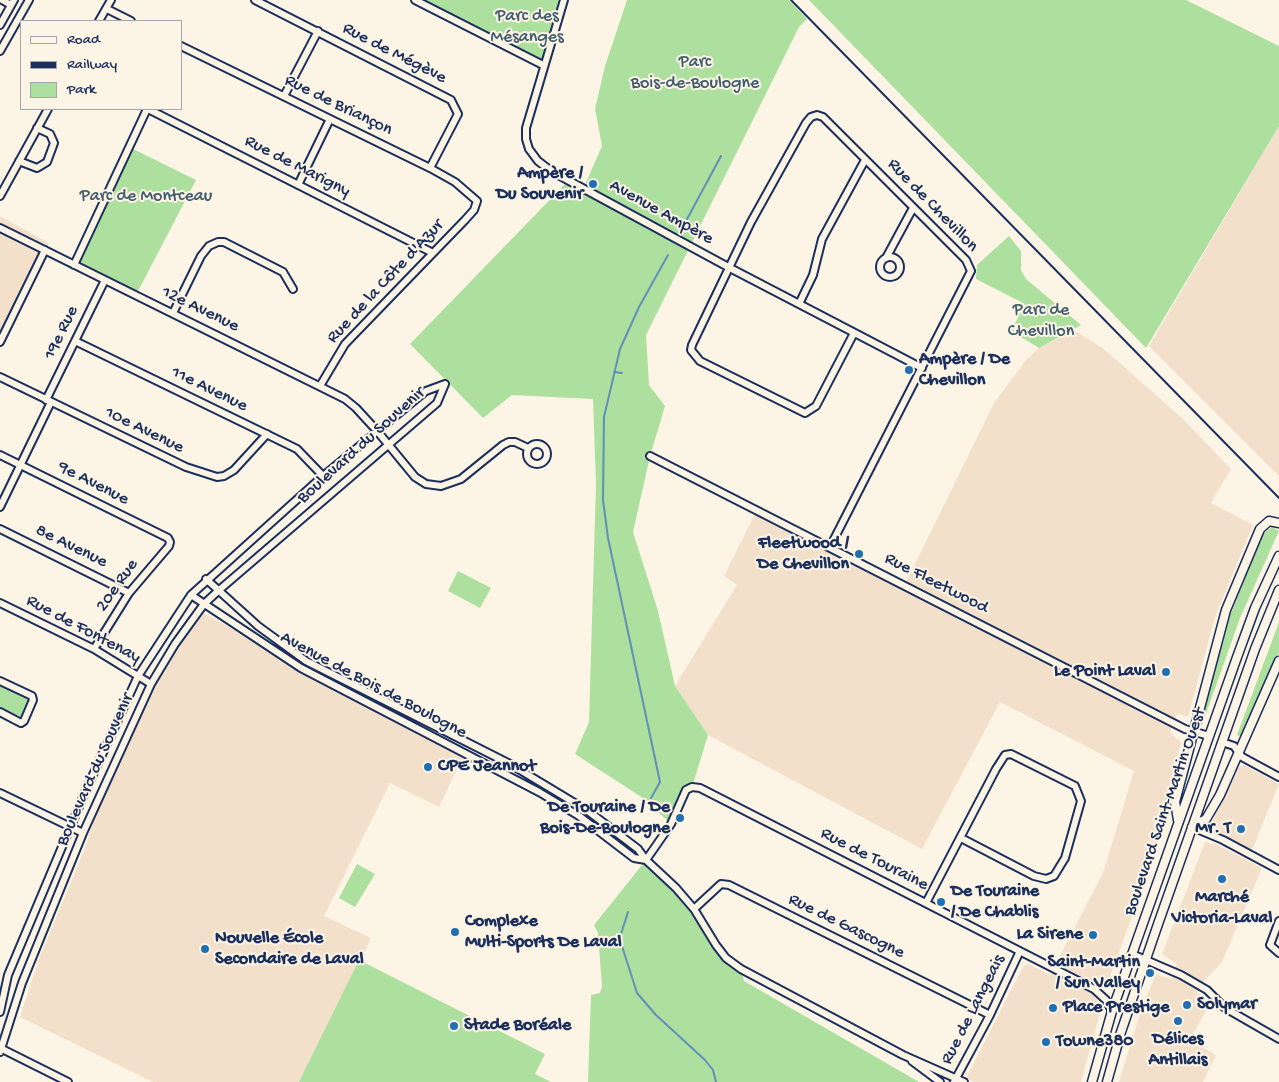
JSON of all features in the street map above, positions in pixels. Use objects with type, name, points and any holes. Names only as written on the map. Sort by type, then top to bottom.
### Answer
[{"type":"main road","points":[[1178,823],[1175,802],[1221,626],[1240,571],[1262,526],[1271,521],[1279,524]]},
{"type":"main road","name":"Boulevard Saint-Martin Ouest","points":[[1092,1082],[1112,1011],[1178,823],[1248,627],[1279,556]]},
{"type":"main road","name":"Boulevard Saint-Martin Ouest","points":[[1107,1082],[1121,1032],[1192,827],[1260,637],[1279,590]]},
{"type":"main road","points":[[1192,827],[1206,818],[1214,807],[1279,661]]},
{"type":"street","points":[[0,24],[12,2],[2,0]]},
{"type":"street","points":[[0,51],[29,0]]},
{"type":"street","points":[[100,20],[112,0]]},
{"type":"street","name":"Rue de Mégève","points":[[255,0],[452,100],[456,105],[458,114],[430,168]]},
{"type":"street","points":[[415,0],[543,65]]},
{"type":"street","name":"Avenue Ampère","points":[[564,0],[543,65],[526,128],[526,139],[538,161],[551,171],[730,268],[922,368]]},
{"type":"street","points":[[107,9],[129,20]]},
{"type":"street","points":[[284,96],[318,31]]},
{"type":"street","name":"Rue de Briançon","points":[[182,46],[430,168],[455,182],[477,201]]},
{"type":"street","points":[[0,196],[47,110]]},
{"type":"street","points":[[74,265],[148,110]]},
{"type":"street","name":"Rue de Marigny","points":[[150,110],[433,253]]},
{"type":"street","name":"Rue de Chevillon","points":[[730,268],[751,222],[811,117],[817,115],[823,117],[966,260],[971,271],[830,547]]},
{"type":"street","points":[[298,184],[330,119]]},
{"type":"street","points":[[18,161],[37,168],[47,162],[54,143],[50,134],[37,128]]},
{"type":"street","points":[[799,304],[813,275],[822,239],[865,160]]},
{"type":"street","name":"Rue de la Côte d'Azur","points":[[320,386],[345,344],[474,210],[477,201]]},
{"type":"street","points":[[886,258],[913,208]]},
{"type":"street","name":"12e Avenue","points":[[0,228],[320,386],[356,408],[415,477],[426,484],[441,486],[461,479],[503,444],[515,442],[528,448]]},
{"type":"street","points":[[172,313],[202,256],[209,246],[218,242],[224,242],[283,272],[293,289]]},
{"type":"street","points":[[0,342],[45,250]]},
{"type":"street","points":[[730,268],[692,345],[693,354],[700,361],[805,412],[816,406],[854,332]]},
{"type":"street","name":"19e Rue","points":[[0,507],[75,341],[105,280]]},
{"type":"street","name":"11e Avenue","points":[[75,341],[297,449],[323,476]]},
{"type":"street","name":"10e Avenue","points":[[0,377],[186,468],[217,477],[224,476],[234,470],[267,434]]},
{"type":"street","name":"Boulevard du Souvenir","points":[[0,1012],[8,975],[70,826],[138,676],[191,595],[206,579],[323,476],[426,390],[445,384],[437,403],[204,604],[175,644],[151,684],[83,833],[4,1026],[0,1049]]},
{"type":"street","name":"9e Avenue","points":[[0,454],[168,538],[170,542]]},
{"type":"street","name":"Rue Fleetwood","points":[[650,456],[1192,732],[1209,736]]},
{"type":"street","name":"8e Avenue","points":[[0,529],[129,593]]},
{"type":"street","name":"20e Rue","points":[[94,649],[129,593],[169,546],[170,542]]},
{"type":"street","name":"Avenue de Bois de Boulogne","points":[[206,579],[258,626],[306,661],[510,764],[567,796],[638,849],[646,860],[676,888],[694,909],[726,958],[741,969],[903,1054],[955,1080],[964,1082]]},
{"type":"street","name":"Avenue de Bois de Boulogne","points":[[191,595],[301,668],[539,792],[580,816],[634,858],[646,860]]},
{"type":"street","name":"Rue de Fontenay","points":[[0,603],[94,649],[151,684]]},
{"type":"street","points":[[0,681],[32,696],[33,700],[24,721],[21,723],[0,712]]},
{"type":"street","points":[[1222,742],[1234,746],[1242,757],[1279,777]]},
{"type":"street","points":[[926,903],[1005,755],[1011,754],[1075,786],[1080,801],[1065,858],[1054,876],[1046,879],[1034,876],[961,838]]},
{"type":"street","name":"Rue de Touraine","points":[[646,860],[671,824],[686,790],[692,787],[700,788],[1094,989],[1105,999],[1112,1011]]},
{"type":"street","points":[[0,793],[83,833]]},
{"type":"street","points":[[1192,827],[1223,840],[1279,870]]},
{"type":"street","name":"Rue de Gascogne","points":[[694,909],[721,884],[728,885],[990,1015]]},
{"type":"street","points":[[1279,921],[1270,945],[1279,952]]},
{"type":"street","name":"Rue de Langeais","points":[[955,1080],[990,1015],[1020,951]]},
{"type":"street","points":[[1132,954],[1146,959],[1207,990],[1225,1008],[1279,1039]]},
{"type":"street","points":[[0,1049],[68,1082]]},
{"type":"street","name":"Avenue de Bois de Boulogne","points":[[903,1054],[940,1082]]},
{"type":"shaded area","points":[[1279,126],[1279,476],[1149,346]]},
{"type":"shaded area","points":[[0,216],[49,243],[2,338],[0,337]]},
{"type":"shaded area","points":[[1074,330],[1104,349],[1183,419],[1231,469],[1211,503],[1253,525],[1215,617],[1188,717],[1177,714],[1170,732],[1181,742],[1161,824],[1143,886],[1107,985],[1100,982],[1095,997],[1102,1006],[1081,1082],[974,1082],[966,1078],[1023,967],[1028,964],[1050,975],[1103,873],[1134,771],[1000,702],[922,849],[708,735],[675,686],[737,585],[724,576],[757,510],[905,584],[994,403],[1027,359],[1039,348]]},
{"type":"shaded area","points":[[204,613],[320,679],[465,752],[439,807],[390,783],[324,916],[371,938],[300,1082],[153,1082],[20,1017],[39,959],[85,848],[97,809],[151,684],[175,644]]},
{"type":"shaded area","points":[[1244,765],[1279,784],[1252,850],[1211,829],[1211,824],[1236,768]]},
{"type":"shaded area","points":[[1205,842],[1216,844],[1262,868],[1222,962],[1205,980],[1197,992],[1210,1003],[1190,1040],[1216,1055],[1203,1082],[1119,1082],[1141,1010],[1156,974],[1170,979],[1177,964],[1162,954]]},
{"type":"green space","name":"Parc des Mésanges","points":[[415,0],[564,0],[543,65]]},
{"type":"green space","name":"Parc Bois-de-Boulogne","points":[[627,0],[789,0],[807,19],[799,27],[646,335],[649,385],[665,406],[650,456],[633,532],[658,611],[675,686],[708,735],[692,787],[686,790],[671,824],[643,798],[575,754],[589,722],[596,484],[593,399],[512,395],[483,418],[410,344],[569,180],[584,187],[602,146],[595,109],[605,66]]},
{"type":"green space","points":[[809,0],[1186,0],[1279,46],[1279,126],[1146,348]]},
{"type":"green space","name":"Parc de Montceau","points":[[129,147],[196,180],[136,295],[74,265]]},
{"type":"green space","name":"Parc de Chevillon","points":[[1009,236],[1021,251],[1021,270],[1026,279],[1081,325],[1039,348],[1011,331],[1025,304],[976,279],[977,265]]},
{"type":"green space","points":[[1272,527],[1279,531],[1240,618],[1202,725],[1200,724],[1230,616],[1263,534]]},
{"type":"green space","points":[[458,571],[491,588],[480,608],[448,591]]},
{"type":"green space","points":[[1279,622],[1279,652],[1241,737],[1237,735]]},
{"type":"green space","points":[[0,685],[31,700],[22,717],[0,708]]},
{"type":"green space","points":[[646,860],[676,888],[716,945],[741,969],[744,981],[919,1082],[588,1082],[591,995],[600,993],[602,986],[598,933],[594,925]]},
{"type":"green space","points":[[357,864],[375,874],[355,907],[339,898]]},
{"type":"green space","points":[[359,960],[545,1054],[535,1074],[551,1082],[299,1082]]},
{"type":"waterway","points":[[686,221],[721,156]]},
{"type":"waterway","points":[[651,798],[660,782],[608,538],[603,500],[604,417],[620,349],[639,307],[668,255]]},
{"type":"waterway","points":[[614,372],[622,373]]},
{"type":"waterway","points":[[628,912],[621,934],[621,943],[637,993],[656,1015],[705,1060],[713,1070],[716,1082]]},
{"type":"railway","points":[[791,0],[1279,498]]},
{"type":"place","name":"Ampère / Du Souvenir","points":[[593,184]]},
{"type":"place","name":"Ampère / De Chevillon","points":[[909,370]]},
{"type":"place","name":"Fleetwood / De Chevillon","points":[[859,554]]},
{"type":"place","name":"Le Point Laval","points":[[1166,672]]},
{"type":"place","name":"CPE Jeannot","points":[[428,767]]},
{"type":"place","name":"De Touraine / De Bois-De-Boulogne","points":[[680,818]]},
{"type":"place","name":"Mr. T","points":[[1241,829]]},
{"type":"place","name":"Marché Victoria-Laval","points":[[1222,879]]},
{"type":"place","name":"De Touraine / De Chablis","points":[[941,902]]},
{"type":"place","name":"Complexe Multi-Sports De Laval","points":[[455,932]]},
{"type":"place","name":"La Sirene","points":[[1093,935]]},
{"type":"place","name":"Nouvelle École Secondaire de Laval","points":[[205,949]]},
{"type":"place","name":"Saint-Martin / Sun Valley","points":[[1150,973]]},
{"type":"place","name":"Solymar","points":[[1187,1005]]},
{"type":"place","name":"Place Prestige","points":[[1053,1008]]},
{"type":"place","name":"Délices Antillais","points":[[1178,1021]]},
{"type":"place","name":"Stade Boréale","points":[[454,1026]]},
{"type":"place","name":"Towne380","points":[[1046,1042]]}]
